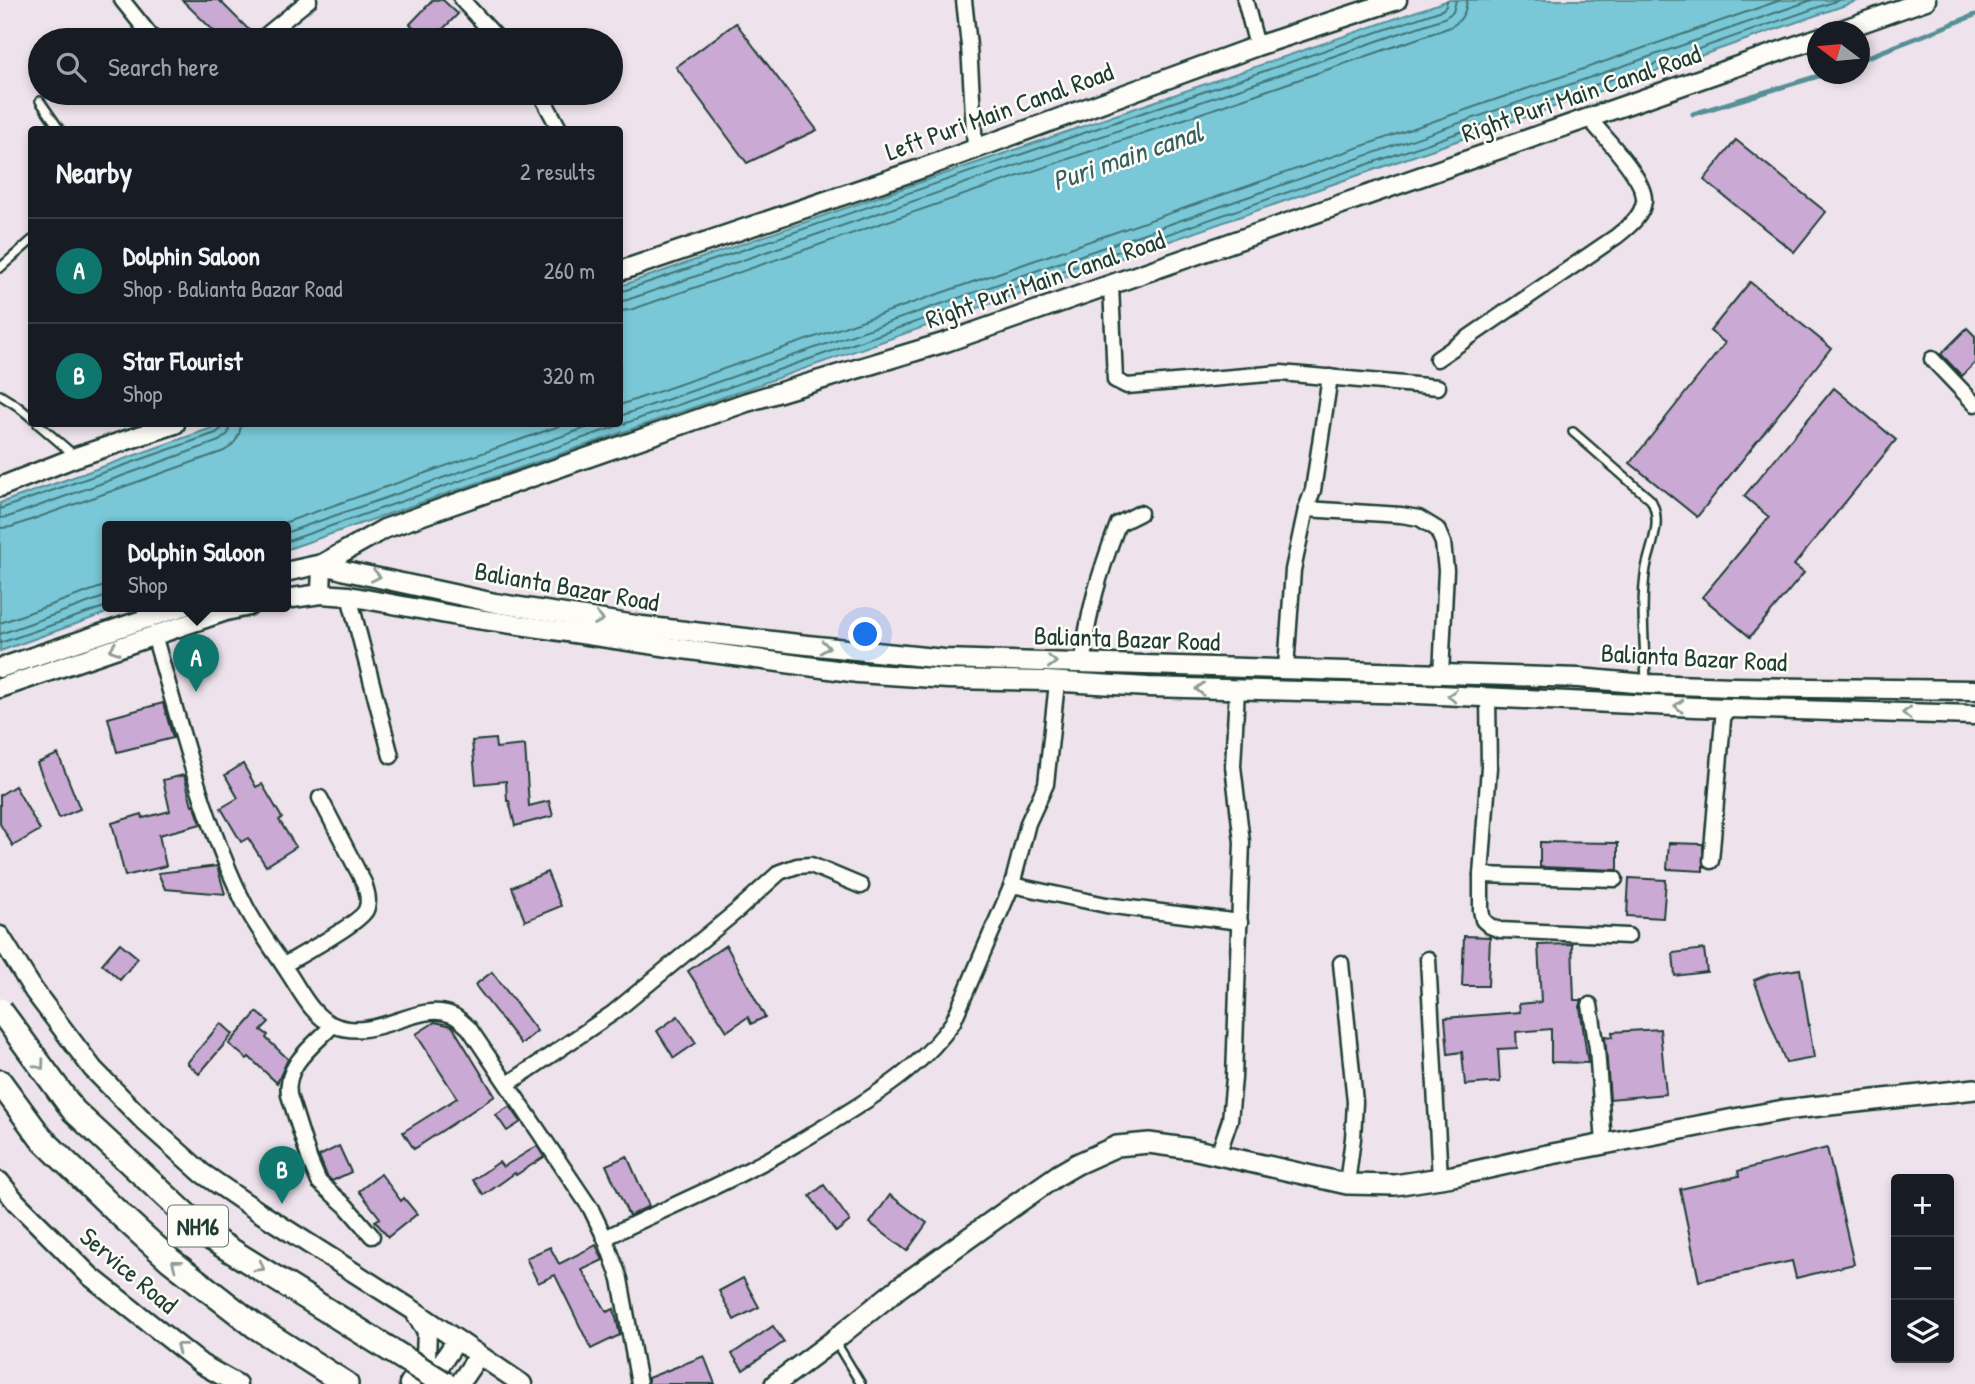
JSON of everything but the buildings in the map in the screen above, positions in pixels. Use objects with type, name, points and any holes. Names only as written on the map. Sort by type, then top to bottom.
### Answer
[{"type":"highway","name":"NH16","points":[[0,1010],[74,1111],[211,1238],[445,1384]]},
{"type":"highway","name":"NH16","points":[[0,1082],[41,1138],[170,1260],[255,1326],[339,1379]]},
{"type":"main road","points":[[775,1384],[900,1287],[1012,1207],[1058,1175],[1117,1146],[1149,1143],[1218,1155],[1347,1184],[1395,1185],[1683,1128],[1784,1111],[1975,1089]]},
{"type":"street","points":[[122,0],[144,28]]},
{"type":"street","points":[[462,0],[488,28]]},
{"type":"street","points":[[964,0],[975,148]]},
{"type":"street","points":[[1245,0],[1256,46]]},
{"type":"street","name":"Left Puri Main Canal Road","points":[[623,270],[975,148],[1256,46],[1397,0]]},
{"type":"street","points":[[1867,21],[1926,0]]},
{"type":"street","points":[[275,28],[298,3]]},
{"type":"street","name":"Right Puri Main Canal Road","points":[[321,564],[384,529],[437,510],[747,402],[946,342],[1807,42]]},
{"type":"street","points":[[547,105],[559,126]]},
{"type":"street","points":[[1437,359],[1617,236],[1641,211],[1644,199],[1633,172],[1589,118]]},
{"type":"street","points":[[1111,285],[1115,380],[1128,386],[1268,374],[1437,387]]},
{"type":"street","points":[[1932,359],[1975,404]]},
{"type":"street","points":[[1286,668],[1293,570],[1306,509],[1313,490],[1330,377]]},
{"type":"street","points":[[0,487],[76,457],[166,427]]},
{"type":"street","points":[[1306,509],[1401,515],[1419,518],[1437,529],[1443,543],[1446,570],[1441,675]]},
{"type":"street","points":[[1083,664],[1084,643],[1104,560],[1118,524],[1140,513]]},
{"type":"street","points":[[321,564],[321,594]]},
{"type":"street","name":"Balianta Bazar Road","points":[[291,571],[321,564],[495,603],[642,626],[944,659],[1579,678],[1646,684],[1975,690]]},
{"type":"street","name":"Balianta Bazar Road","points":[[291,597],[321,594],[349,596],[505,623],[858,673],[1237,690],[1975,715]]},
{"type":"street","points":[[349,596],[391,756]]},
{"type":"street","points":[[0,668],[166,612]]},
{"type":"street","points":[[0,688],[223,612]]},
{"type":"street","points":[[154,635],[206,814],[247,910],[314,1012],[332,1025],[355,1030],[376,1028],[433,1012],[452,1015],[469,1028],[591,1209],[605,1238],[620,1279],[639,1384]]},
{"type":"street","points":[[605,1238],[783,1152],[883,1089],[911,1069],[939,1042],[953,1022],[1012,886],[1028,823],[1046,784],[1057,682]]},
{"type":"street","points":[[1218,1155],[1230,1120],[1234,1078],[1242,842],[1233,766],[1237,690]]},
{"type":"street","points":[[1488,697],[1489,767],[1481,876],[1483,920],[1500,930],[1628,936]]},
{"type":"street","points":[[1710,861],[1724,708]]},
{"type":"street","points":[[284,965],[354,922],[368,907],[364,883],[320,798]]},
{"type":"street","points":[[508,1084],[613,1013],[780,872],[797,866],[811,865],[861,886]]},
{"type":"street","points":[[1481,876],[1615,879]]},
{"type":"street","points":[[1012,886],[1106,905],[1240,922]]},
{"type":"street","points":[[0,936],[34,991],[93,1069],[144,1121],[202,1173],[520,1382]]},
{"type":"street","points":[[1428,959],[1440,1178]]},
{"type":"street","points":[[1341,963],[1355,1102],[1347,1184]]},
{"type":"street","points":[[1590,1006],[1597,1048],[1604,1144]]},
{"type":"street","points":[[332,1025],[297,1062],[289,1075],[289,1095],[319,1182],[346,1206],[372,1236]]},
{"type":"street","name":"Service Road","points":[[0,1182],[16,1202],[90,1276],[201,1364],[237,1384]]},
{"type":"street","points":[[409,1384],[426,1357],[427,1331],[413,1310]]},
{"type":"street","points":[[428,1384],[457,1340]]},
{"type":"street","points":[[459,1384],[479,1355]]},
{"type":"street","points":[[494,1384],[520,1382]]},
{"type":"lane","points":[[43,105],[57,126]]},
{"type":"lane","points":[[0,268],[28,244]]},
{"type":"lane","points":[[0,395],[28,415]]},
{"type":"lane","points":[[41,427],[76,457]]},
{"type":"lane","points":[[1573,432],[1651,500],[1656,510],[1656,526],[1646,571],[1644,595],[1646,684]]},
{"type":"lane","points":[[834,1340],[861,1384]]},
{"type":"water","name":"Puri main canal","points":[[1449,0],[1860,0],[291,548],[291,521],[102,521],[102,612],[109,612],[0,651],[0,503],[215,427],[623,427],[623,285]]},
{"type":"waterway","points":[[1870,56],[1975,15]]},
{"type":"waterway","points":[[1693,114],[1807,79]]},
{"type":"place","name":"Dolphin Saloon","points":[[196,692]]},
{"type":"place","name":"Star Flourist","points":[[282,1204]]}]
